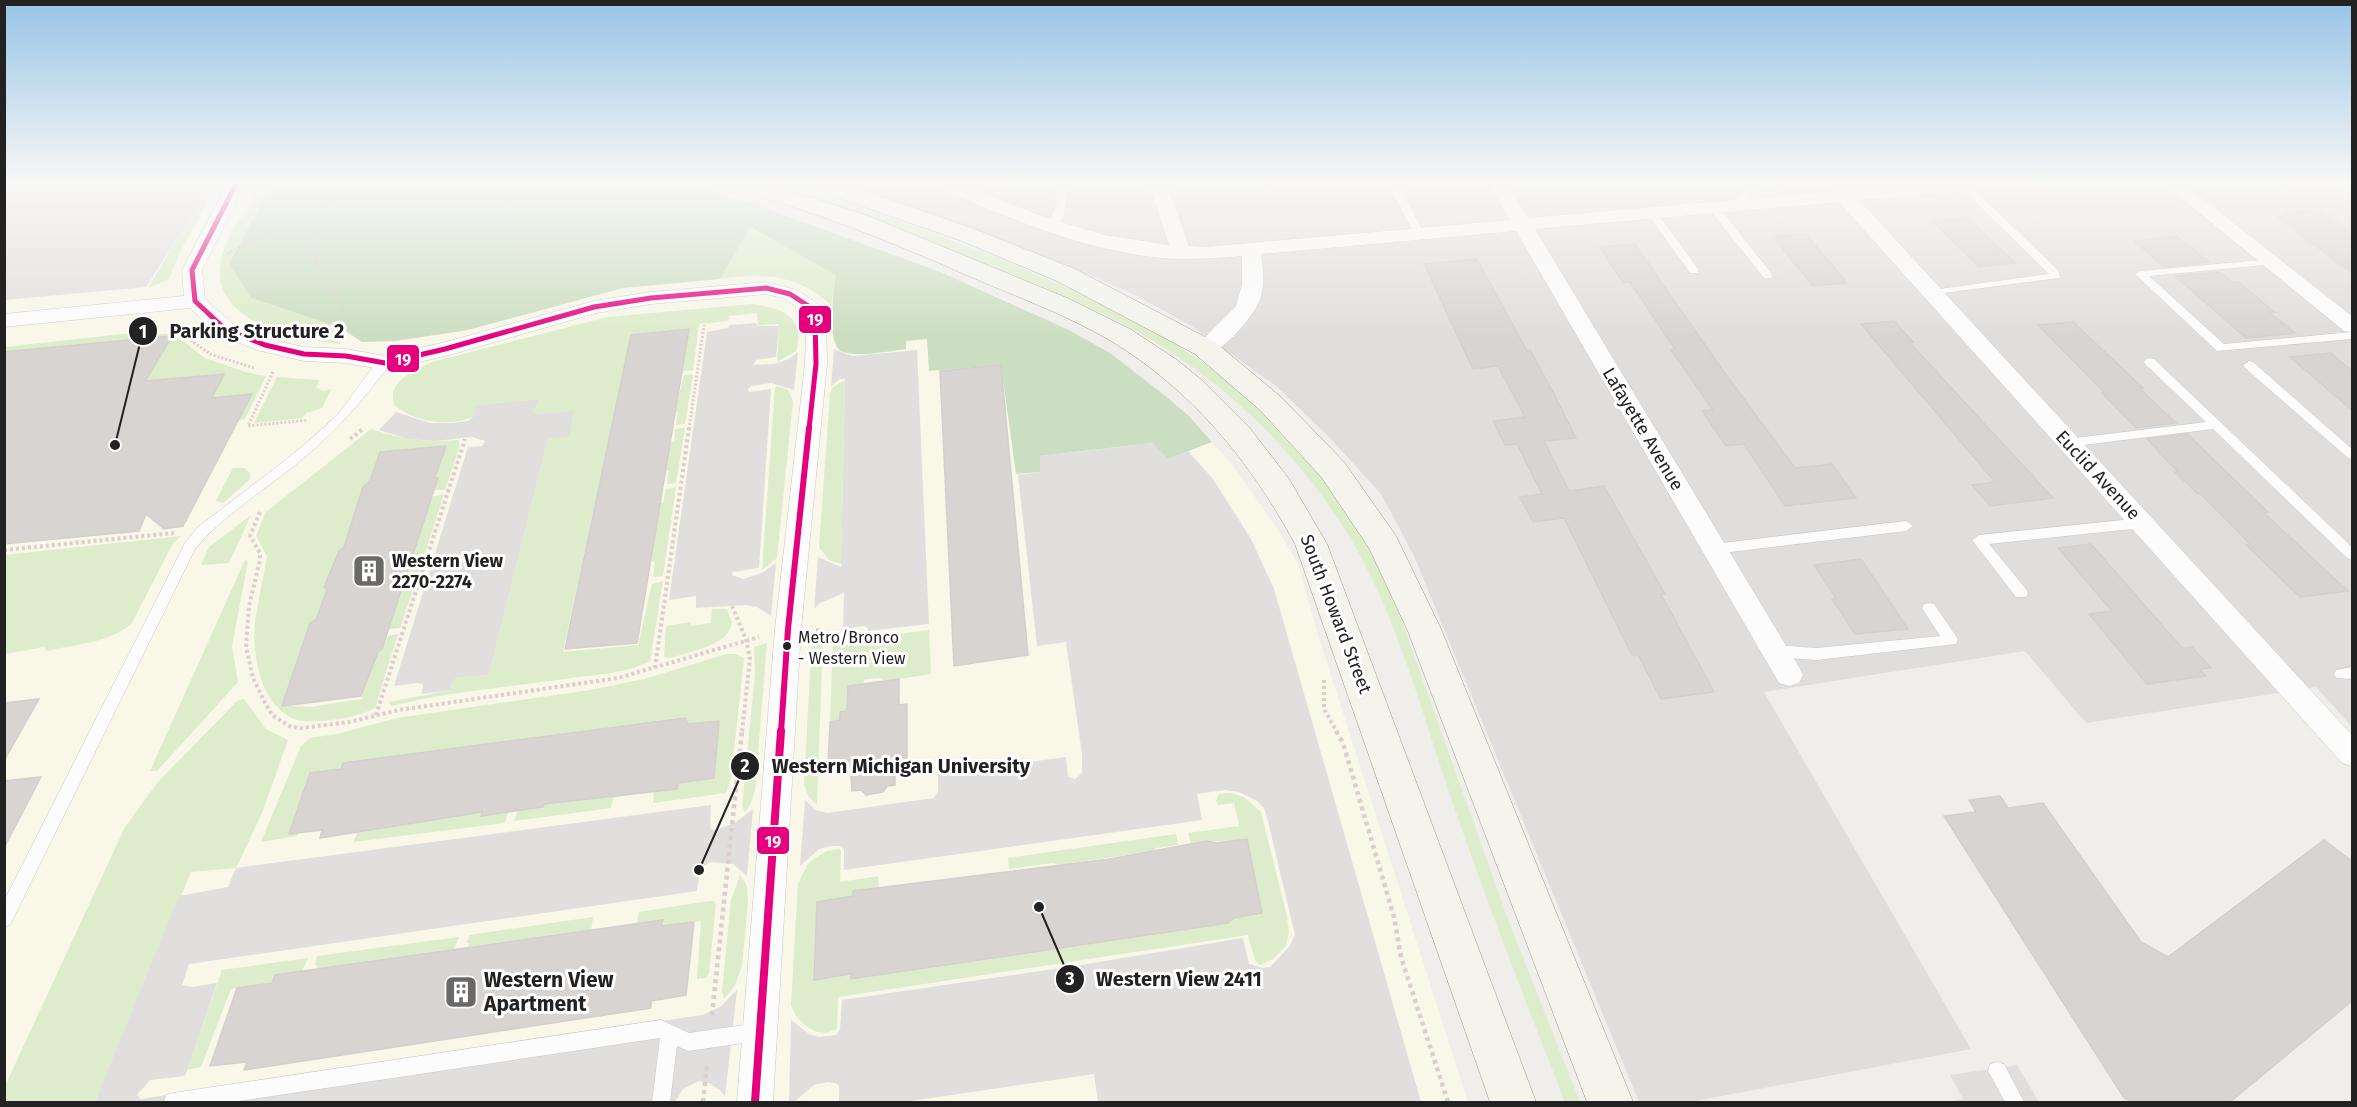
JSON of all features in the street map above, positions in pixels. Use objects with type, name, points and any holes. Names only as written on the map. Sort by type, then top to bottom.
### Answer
[{"type":"street","points":[[211,236],[192,270],[195,301],[225,329],[265,345],[304,354],[346,356],[385,363],[445,349],[594,307],[651,298],[765,288],[801,300],[810,307],[815,318],[816,354],[788,629],[755,1102]]},
{"type":"street","name":"South Howard Street","points":[[893,236],[924,247],[1098,324],[1139,347],[1190,386],[1234,428],[1274,479],[1311,544],[1513,1102]]},
{"type":"street","points":[[970,236],[1066,275],[1205,348],[1271,404],[1333,470],[1384,544],[1424,629],[1610,1102]]},
{"type":"street","points":[[1081,236],[1117,245],[1181,253],[1251,249],[1390,236]]},
{"type":"street","points":[[1175,236],[1181,253]]},
{"type":"street","name":"Lafayette Avenue","points":[[1529,236],[1789,675]]},
{"type":"street","name":"Euclid Avenue","points":[[1880,236],[2352,754]]},
{"type":"street","points":[[2239,236],[2352,326]]},
{"type":"street","points":[[1205,348],[1241,317],[1250,302],[1253,266],[1251,249]]},
{"type":"street","points":[[4,321],[195,301]]},
{"type":"lane","points":[[1668,236],[1694,271]]},
{"type":"lane","points":[[1736,236],[1768,276]]},
{"type":"lane","points":[[1932,293],[2055,276],[2047,265],[2014,236]]},
{"type":"lane","points":[[2272,262],[2140,274],[2221,348],[2352,336]]},
{"type":"lane","points":[[2150,362],[2352,555]]},
{"type":"lane","points":[[4,919],[181,562],[203,530],[320,437],[344,415],[365,390],[371,377],[385,363]]},
{"type":"lane","points":[[2249,365],[2352,455]]},
{"type":"lane","points":[[2067,443],[2216,425]]},
{"type":"lane","points":[[2021,593],[1979,540],[2142,523]]},
{"type":"lane","points":[[1714,549],[1906,526]]},
{"type":"lane","points":[[1774,651],[1817,654],[1951,640],[1929,608]]},
{"type":"lane","points":[[173,1102],[661,1029],[688,1042],[760,1032]]},
{"type":"lane","points":[[661,1102],[670,1033]]},
{"type":"lane","points":[[1997,1071],[2016,1102]]},
{"type":"path","points":[[233,252],[263,236]]},
{"type":"path","points":[[315,236],[316,259],[353,330],[346,356]]},
{"type":"path","points":[[168,325],[210,354],[257,369]]},
{"type":"path","points":[[656,668],[704,325]]},
{"type":"path","points":[[264,370],[284,373]]},
{"type":"path","points":[[273,372],[248,426],[308,420],[318,416]]},
{"type":"path","points":[[345,444],[363,429]]},
{"type":"path","points":[[376,716],[465,440]]},
{"type":"path","points":[[262,508],[250,536],[260,553],[249,606],[246,647],[253,678],[264,701],[272,715],[291,727],[301,728],[349,722],[399,710],[618,678],[746,639],[788,629],[812,629],[833,634]]},
{"type":"path","points":[[4,550],[203,530]]},
{"type":"path","points":[[703,1102],[750,659],[746,639],[732,606]]},
{"type":"path","points":[[1324,675],[1324,709],[1343,743],[1394,917],[1401,957],[1448,1102]]},
{"type":"shaded area","points":[[5,236],[841,236],[943,273],[1012,303],[1110,353],[1189,416],[1233,466],[1277,528],[1298,564],[1319,638],[1468,1102],[5,1102]]},
{"type":"shaded area","points":[[5,236],[179,236],[146,287],[5,300]]},
{"type":"shaded area","points":[[988,236],[2352,236],[2352,727],[2316,687],[2086,723],[2025,651],[1764,692],[1971,1049],[1690,1102],[1639,1102],[1414,556],[1381,494],[1331,439],[1276,386],[1190,325],[1135,295],[1067,265]]},
{"type":"shaded area","points":[[756,323],[758,326],[779,326],[776,357],[756,360],[753,365],[774,364],[789,359],[798,352],[794,390],[771,383],[751,386],[748,389],[749,392],[771,389],[759,568],[733,572],[732,575],[743,579],[762,573],[776,563],[771,616],[757,607],[746,605],[696,608],[696,596],[669,600],[707,332],[728,328],[730,325]]},
{"type":"shaded area","points":[[834,349],[853,356],[917,350],[929,624],[868,631],[867,627],[863,626],[843,629],[844,593],[820,603],[814,609],[818,557],[841,567],[845,379],[840,379],[831,386]]},
{"type":"shaded area","points":[[539,399],[534,412],[537,414],[574,411],[569,436],[548,439],[489,675],[456,678],[451,684],[451,690],[422,694],[423,685],[418,683],[394,686],[468,447],[482,446],[485,441],[472,437],[435,441],[408,439],[379,430],[396,412],[430,423],[451,423],[468,421],[473,417],[476,405]]},
{"type":"shaded area","points":[[1153,443],[1168,459],[1188,451],[1213,479],[1251,539],[1274,589],[1421,1102],[1098,1102],[1094,1074],[904,1102],[839,1102],[839,1086],[828,1082],[814,1085],[794,1102],[789,1102],[791,1020],[809,1034],[819,1037],[836,1035],[840,1029],[842,1000],[1075,966],[1243,938],[1249,964],[1263,968],[1270,967],[1289,947],[1295,935],[1264,808],[1257,801],[1239,792],[1225,790],[1197,794],[1202,820],[844,870],[844,849],[831,846],[819,849],[800,866],[805,800],[815,810],[827,813],[934,798],[938,791],[938,774],[1066,757],[1068,777],[1075,779],[1082,773],[1082,754],[1066,642],[1037,646],[1018,475],[1040,472],[1040,456]]},
{"type":"shaded area","points":[[711,805],[710,826],[711,829],[716,830],[736,822],[753,809],[747,876],[733,864],[711,862],[700,869],[697,891],[189,964],[182,985],[192,987],[217,983],[185,1076],[150,1080],[137,1095],[141,1099],[702,1015],[720,1007],[737,990],[725,1096],[709,1083],[699,1081],[683,1089],[675,1102],[95,1102],[179,896],[228,887],[236,868]]},
{"type":"shaded area","points":[[2017,1065],[2039,1102],[1946,1102],[1963,1099],[1950,1075]]},
{"type":"green space","points":[[179,236],[189,236],[169,279],[148,288]]},
{"type":"green space","points":[[231,236],[244,236],[229,264],[251,298],[341,328],[340,344],[298,337],[276,330],[255,321],[237,309],[225,293],[220,274],[224,249]]},
{"type":"green space","points":[[244,236],[745,236],[720,279],[623,288],[468,330],[396,341],[362,342],[341,328],[251,298],[229,264]]},
{"type":"green space","points":[[744,236],[765,236],[837,275],[831,305],[806,287],[779,278],[751,276],[720,279]]},
{"type":"green space","points":[[766,236],[841,236],[943,273],[1069,330],[1110,353],[1163,394],[1189,416],[1212,442],[1168,459],[1152,443],[1040,456],[1040,472],[1016,474],[1001,365],[929,371],[927,339],[906,341],[906,349],[864,354],[841,351],[836,346],[832,327],[836,275]]},
{"type":"green space","points":[[914,236],[938,236],[1001,259],[1104,304],[1169,339],[1232,383],[1262,410],[1326,481],[1364,537],[1395,602],[1509,922],[1580,1102],[1565,1102],[1479,877],[1403,654],[1374,583],[1336,516],[1316,488],[1294,460],[1244,409],[1189,364],[1159,345],[1129,327],[1085,306]]},
{"type":"green space","points":[[751,304],[780,311],[794,322],[798,329],[796,351],[777,362],[779,324],[758,325],[757,313],[729,316],[728,321],[699,324],[693,370],[682,371],[689,329],[631,335],[563,652],[638,645],[652,584],[663,581],[650,661],[630,669],[608,673],[455,693],[391,706],[389,702],[451,690],[451,684],[456,678],[489,675],[548,439],[556,437],[574,412],[537,414],[534,412],[539,399],[477,405],[473,417],[453,422],[432,421],[413,416],[395,406],[393,397],[398,383],[420,367],[436,361],[607,317]]},
{"type":"green space","points":[[122,334],[174,334],[205,358],[248,373],[266,376],[245,419],[238,420],[251,394],[212,398],[223,375],[145,381],[172,336],[5,352],[5,347]]},
{"type":"green space","points":[[693,374],[685,424],[676,425],[678,412],[675,412],[684,375]]},
{"type":"green space","points":[[277,377],[319,380],[316,387],[323,391],[331,389],[322,408],[306,413],[302,418],[254,423]]},
{"type":"green space","points":[[845,380],[841,564],[829,560],[819,547],[830,394],[833,387]]},
{"type":"green space","points":[[775,387],[788,390],[793,401],[777,558],[762,570]]},
{"type":"green space","points":[[685,428],[676,483],[667,484],[669,470],[666,470],[670,442],[674,442],[675,429]]},
{"type":"green space","points":[[371,429],[414,439],[458,440],[460,445],[445,490],[434,490],[438,478],[435,477],[445,446],[380,452],[370,481],[363,487],[344,547],[339,551],[325,587],[327,590],[316,620],[310,623],[297,659],[299,663],[283,706],[311,707],[361,699],[378,652],[382,649],[388,636],[398,634],[375,708],[339,719],[297,720],[282,711],[272,701],[265,688],[256,659],[257,608],[267,556],[256,536],[266,512]]},
{"type":"green space","points":[[233,468],[244,468],[250,473],[250,479],[223,503],[216,501]]},
{"type":"green space","points":[[676,487],[663,576],[653,577],[655,562],[651,561],[660,503],[663,503],[666,489]]},
{"type":"green space","points":[[444,494],[424,556],[413,556],[418,541],[415,540],[432,497]]},
{"type":"green space","points":[[251,515],[229,563],[201,565],[209,547]]},
{"type":"green space","points":[[181,536],[173,543],[132,623],[123,630],[103,639],[47,651],[44,647],[5,654],[5,555]]},
{"type":"green space","points":[[245,560],[248,561],[232,646],[238,682],[157,771],[150,771]]},
{"type":"green space","points":[[423,561],[400,628],[389,629],[394,614],[391,613],[402,580],[405,579],[411,564]]},
{"type":"green space","points":[[712,609],[727,609],[732,623],[729,631],[723,637],[698,650],[671,658],[664,657],[666,626],[691,622],[691,626],[711,623]]},
{"type":"green space","points":[[929,630],[931,674],[885,681],[880,678],[865,679],[847,711],[840,713],[840,720],[830,722],[833,642]]},
{"type":"green space","points":[[823,635],[817,805],[809,797],[804,785],[812,637]]},
{"type":"green space","points":[[767,643],[755,790],[745,812],[742,806],[755,674],[754,647]]},
{"type":"green space","points":[[727,654],[735,654],[744,658],[731,778],[726,793],[653,803],[654,792],[677,789],[678,783],[714,778],[719,722],[688,724],[685,718],[343,763],[341,769],[290,834],[298,833],[297,836],[261,842],[301,746],[310,738],[337,734],[397,718],[590,690],[644,679]]},
{"type":"green space","points":[[244,699],[266,729],[288,740],[262,813],[236,868],[191,872],[95,1102],[5,1102],[5,1086],[125,827],[158,782],[238,700]]},
{"type":"green space","points":[[1230,793],[1244,797],[1261,812],[1289,931],[1286,946],[1273,959],[1260,965],[1255,960],[1248,935],[838,997],[837,1028],[823,1033],[803,1023],[791,1005],[798,884],[807,865],[827,851],[839,849],[841,851],[840,882],[878,876],[879,889],[817,902],[814,980],[1228,923],[1234,918],[1262,913],[1247,840],[1191,844],[1188,833],[1239,826],[1234,803],[1218,805],[1216,801],[1219,794]]},
{"type":"green space","points":[[616,795],[618,797],[613,798],[611,808],[514,821],[518,811],[543,808],[544,804]]},
{"type":"green space","points":[[482,812],[481,815],[508,812],[505,823],[353,842],[358,832]]},
{"type":"green space","points":[[1176,834],[1178,845],[1156,848],[1153,851],[1058,865],[1053,863],[1009,869],[1008,858]]},
{"type":"green space","points":[[740,875],[747,886],[748,902],[742,966],[735,985],[724,999],[722,991],[731,900]]},
{"type":"green space","points":[[714,901],[716,904],[709,973],[706,978],[697,979],[701,921],[661,926],[663,921],[637,924],[639,912]]},
{"type":"green space","points":[[593,917],[591,931],[494,946],[494,943],[468,947],[469,943],[467,943],[469,935]]},
{"type":"green space","points":[[459,937],[453,951],[316,970],[317,956]]},
{"type":"green space","points":[[308,958],[302,971],[272,983],[231,989],[201,1067],[187,1070],[222,970]]},
{"type":"building","points":[[1807,236],[1847,283],[1813,286],[1773,237]]},
{"type":"building","points":[[1948,236],[1986,236],[2015,263],[1979,267]]},
{"type":"building","points":[[2177,236],[2209,262],[2164,267],[2134,241]]},
{"type":"building","points":[[2302,236],[2352,236],[2352,273]]},
{"type":"building","points":[[1635,244],[1719,365],[1795,468],[1832,464],[1856,498],[1785,506],[1744,444],[1726,446],[1702,411],[1713,410],[1671,350],[1675,349],[1630,282],[1623,283],[1600,247]]},
{"type":"building","points":[[1477,259],[1527,351],[1530,350],[1576,438],[1544,441],[1569,491],[1604,486],[1665,594],[1661,594],[1714,692],[1661,699],[1638,655],[1632,655],[1564,518],[1533,522],[1520,497],[1542,494],[1517,444],[1505,445],[1493,421],[1525,417],[1498,366],[1473,369],[1424,264]]},
{"type":"building","points":[[2220,272],[2233,283],[2239,282],[2274,312],[2269,312],[2295,333],[2246,338],[2175,276]]},
{"type":"building","points":[[1894,321],[1913,342],[1910,343],[2053,498],[1990,506],[1972,485],[1995,482],[1861,324]]},
{"type":"building","points":[[2073,322],[2143,388],[2140,389],[2176,423],[2136,428],[2038,325]]},
{"type":"building","points":[[689,329],[637,643],[565,649],[631,335]]},
{"type":"building","points":[[172,336],[145,381],[224,374],[212,398],[252,394],[183,526],[164,529],[146,514],[139,531],[4,544],[4,352]]},
{"type":"building","points":[[2331,353],[2352,371],[2352,410],[2290,357]]},
{"type":"building","points":[[1001,365],[1028,655],[954,666],[940,371]]},
{"type":"building","points":[[2187,434],[2268,512],[2264,513],[2348,591],[2300,597],[2246,545],[2250,544],[2201,494],[2198,494],[2175,472],[2178,472],[2147,439]]},
{"type":"building","name":"Western View 2270-2274","points":[[446,446],[435,477],[438,478],[382,649],[378,652],[361,696],[282,706],[310,623],[316,620],[327,590],[324,587],[339,551],[344,547],[363,487],[370,481],[380,452]]},
{"type":"building","points":[[2091,544],[2182,648],[2192,647],[2211,668],[2200,669],[2206,676],[2147,684],[2089,614],[2112,611],[2058,548]]},
{"type":"building","points":[[1861,559],[1908,629],[1855,634],[1832,599],[1836,598],[1814,565]]},
{"type":"building","points":[[899,679],[899,705],[907,704],[907,765],[895,768],[895,785],[887,786],[883,792],[866,795],[861,790],[852,791],[851,774],[840,775],[840,766],[828,768],[830,722],[840,720],[840,712],[847,711],[848,686]]},
{"type":"building","points":[[39,699],[4,761],[4,703]]},
{"type":"building","points":[[685,718],[688,724],[719,721],[714,778],[678,783],[677,789],[544,804],[543,807],[481,816],[482,812],[320,838],[322,830],[289,834],[310,773],[341,769],[343,763]]},
{"type":"building","points":[[41,777],[4,848],[4,781]]},
{"type":"building","points":[[2000,796],[2008,808],[2043,803],[2141,942],[2168,957],[2324,840],[2352,861],[2352,1001],[2230,1102],[2134,1102],[2124,1098],[1944,816],[1976,812],[1969,800]]},
{"type":"building","points":[[1247,839],[1262,913],[1234,918],[1228,923],[851,979],[851,974],[814,980],[817,902],[853,896],[853,891],[1110,859],[1207,841],[1216,843]]},
{"type":"building","name":"Western View Apartment","points":[[663,920],[661,926],[694,922],[686,995],[651,1001],[651,1008],[244,1070],[247,1062],[210,1066],[237,988],[272,983],[275,975]]},
{"type":"transit line","name":"19","points":[[210,236],[192,270],[195,301],[225,329],[265,345],[304,354],[346,356],[385,363],[445,349],[594,307],[651,298],[766,288],[790,294],[810,307],[815,318],[817,334],[816,364],[788,629],[755,1102]]},
{"type":"place","name":"Parking Structure 2","points":[[115,445]]},
{"type":"place","name":"Western View 2270-2274","points":[[369,571]]},
{"type":"place","name":"Metro/Bronco - Western View","points":[[787,646]]},
{"type":"place","name":"Western Michigan University","points":[[699,870]]},
{"type":"place","name":"Western View 2411","points":[[1039,907]]},
{"type":"place","name":"Western View Apartment","points":[[461,992]]}]
